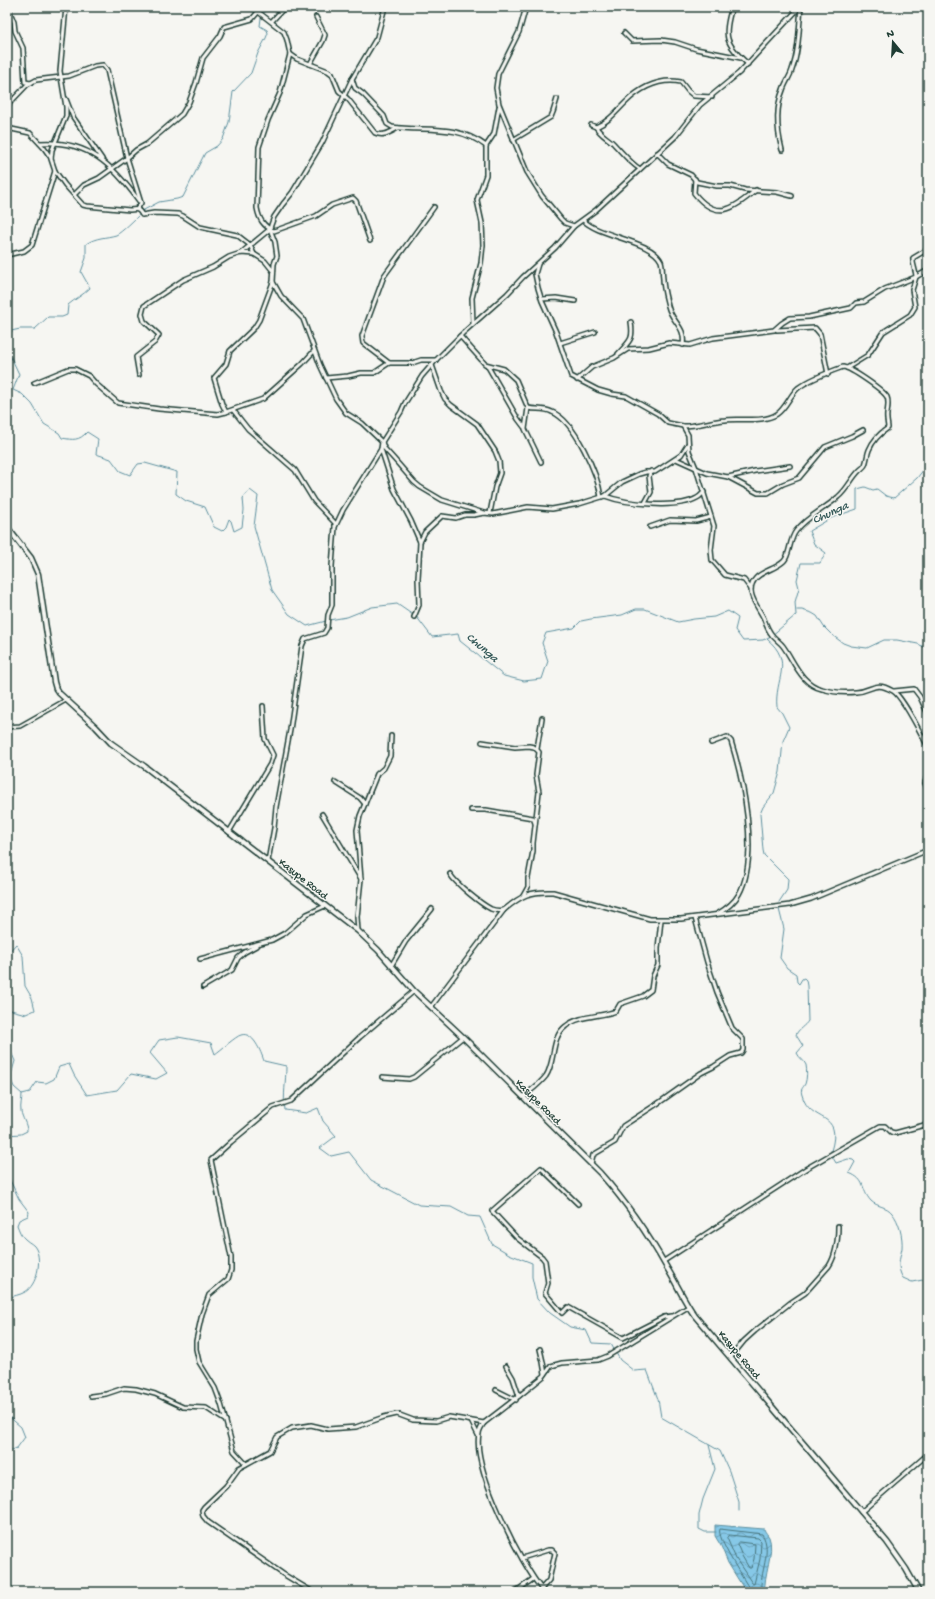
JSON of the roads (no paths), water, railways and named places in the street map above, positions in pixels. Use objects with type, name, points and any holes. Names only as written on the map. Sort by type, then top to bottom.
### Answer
[{"type":"street","points":[[51,159],[52,150],[66,116],[60,71],[66,7]]},
{"type":"street","points":[[252,7],[272,21],[284,32],[288,40],[290,54],[280,93],[268,120],[259,147],[258,216],[262,223],[274,231],[316,216],[332,205],[353,198],[356,201],[370,241]]},
{"type":"street","points":[[272,21],[285,7]]},
{"type":"street","points":[[139,375],[136,357],[156,342],[159,335],[144,321],[142,314],[144,306],[183,280],[213,267],[229,257],[241,253],[270,229],[274,217],[292,193],[313,161],[322,144],[337,108],[345,96],[352,78],[377,37],[385,7]]},
{"type":"street","points":[[526,7],[518,32],[498,74],[496,88],[499,106],[527,172],[542,196],[565,223],[574,226]]},
{"type":"street","points":[[732,7],[727,21],[727,37],[734,52],[748,64]]},
{"type":"street","points":[[335,527],[343,510],[381,449],[382,442],[422,376],[436,360],[555,248],[574,226],[583,220],[674,137],[700,105],[748,64],[800,7]]},
{"type":"street","points":[[782,150],[779,140],[777,110],[783,88],[792,71],[800,25],[800,7]]},
{"type":"street","points":[[7,8],[14,22],[15,31],[23,48],[25,82],[31,83]]},
{"type":"street","points":[[75,194],[81,187],[97,180],[128,158],[136,150],[147,144],[182,114],[189,102],[203,58],[220,36],[224,27],[252,19],[258,12]]},
{"type":"street","points":[[310,64],[323,41],[325,34],[316,17]]},
{"type":"street","points":[[624,33],[632,40],[661,40],[675,42],[696,49],[741,58]]},
{"type":"street","points":[[290,54],[297,59],[332,74],[339,91],[348,99],[375,134],[385,135],[399,128]]},
{"type":"street","points":[[7,106],[31,83],[46,78],[81,73],[98,66],[103,65],[106,67],[128,158],[141,203],[137,209]]},
{"type":"street","points":[[352,78],[355,88],[363,94],[384,116],[387,124],[392,127],[461,132],[480,141],[486,146]]},
{"type":"street","points":[[596,127],[604,124],[634,95],[651,84],[664,80],[681,82],[694,96],[712,96]]},
{"type":"street","points":[[63,91],[73,117],[103,161]]},
{"type":"street","points":[[513,140],[551,117],[554,112],[556,99]]},
{"type":"street","points":[[473,324],[472,298],[484,245],[482,223],[477,200],[486,176],[486,146],[494,134],[499,106]]},
{"type":"street","points":[[591,125],[596,127],[599,132],[610,140],[633,165],[640,169]]},
{"type":"street","points":[[7,128],[30,133],[40,143],[51,159],[55,171],[83,205],[137,209],[140,210],[144,216],[154,213],[171,213],[183,216],[200,227],[237,235],[250,246],[254,254],[265,262],[273,272]]},
{"type":"street","points":[[40,143],[56,142],[82,149],[93,154],[123,179],[141,203]]},
{"type":"street","points":[[657,153],[668,164],[691,175],[695,180],[700,182],[717,186],[730,186],[745,190],[777,192],[792,196]]},
{"type":"street","points":[[7,255],[24,251],[32,245],[55,171]]},
{"type":"street","points":[[695,180],[694,192],[701,201],[712,210],[731,208],[756,190]]},
{"type":"street","points":[[389,363],[363,343],[362,336],[384,276],[434,207]]},
{"type":"street","points":[[583,220],[593,228],[641,245],[656,254],[662,267],[669,311],[684,334],[683,345]]},
{"type":"street","points":[[226,412],[214,378],[226,364],[230,351],[254,328],[260,320],[273,282],[274,264],[277,256],[275,242],[270,229]]},
{"type":"street","points":[[847,368],[868,355],[880,334],[910,315],[915,307],[912,290],[916,277],[916,270],[913,258],[928,249]]},
{"type":"street","points":[[241,253],[254,254]]},
{"type":"street","points":[[538,264],[535,274],[542,299],[560,343],[571,376],[598,390],[626,396],[658,414],[668,423],[683,426],[699,425],[726,420],[745,420],[773,416],[780,412],[798,388],[843,367],[847,368],[884,394],[888,403],[888,428],[876,436],[868,451],[864,466],[852,477],[843,493],[805,520],[794,534],[789,547],[788,555],[784,561],[763,572],[755,579],[751,589]]},
{"type":"street","points":[[775,330],[790,318],[809,317],[850,308],[856,303],[864,302],[885,289],[916,277],[928,270]]},
{"type":"street","points":[[273,282],[281,296],[303,319],[314,351],[326,378],[336,399],[346,413],[362,424],[382,442],[384,448],[409,477],[430,494],[442,500],[484,513]]},
{"type":"street","points":[[542,299],[561,298],[575,301]]},
{"type":"street","points":[[614,358],[632,337],[631,322]]},
{"type":"street","points":[[577,380],[592,367],[614,358],[628,349],[649,348],[669,343],[690,345],[727,336],[775,330],[815,328],[820,334],[828,374]]},
{"type":"street","points":[[560,343],[595,332]]},
{"type":"street","points":[[460,336],[487,365],[518,419],[525,427],[540,462]]},
{"type":"street","points":[[34,383],[68,369],[75,369],[89,376],[118,403],[159,409],[218,414],[263,399],[302,364],[314,351]]},
{"type":"street","points":[[326,378],[348,376],[360,373],[374,373],[389,363],[412,363],[421,360],[436,360]]},
{"type":"street","points":[[432,365],[445,399],[477,424],[496,451],[500,473],[495,487],[490,513]]},
{"type":"street","points":[[487,365],[504,369],[514,378],[519,386],[528,408],[525,427]]},
{"type":"street","points":[[528,408],[556,413],[573,431],[583,446],[593,467],[601,498]]},
{"type":"street","points":[[233,410],[248,429],[295,470],[314,501],[335,523],[332,566],[332,605],[328,615],[327,628],[324,632],[306,639],[302,646],[290,730],[268,862]]},
{"type":"street","points":[[683,426],[688,435],[689,451],[696,468],[714,526],[711,550],[712,560],[725,575],[744,580],[751,589],[753,598],[764,619],[766,627],[773,637],[782,645],[799,673],[811,684],[822,690],[856,692],[878,685],[894,691],[901,700],[928,747]]},
{"type":"street","points":[[676,459],[694,465],[696,468],[711,474],[728,477],[758,493],[768,493],[783,484],[799,478],[824,447],[863,430]]},
{"type":"street","points":[[415,615],[419,605],[418,579],[420,542],[425,532],[442,516],[456,518],[528,507],[544,509],[560,508],[601,498],[626,480],[639,474],[655,472],[676,459],[681,455],[688,444]]},
{"type":"street","points":[[381,449],[394,489],[420,542]]},
{"type":"street","points":[[728,477],[790,466]]},
{"type":"street","points":[[645,503],[651,492],[649,476],[651,472]]},
{"type":"street","points":[[605,496],[628,502],[681,503],[696,499],[704,492]]},
{"type":"street","points":[[650,527],[670,520],[696,521],[711,517]]},
{"type":"street","name":"Kasupe Road","points":[[7,527],[31,558],[38,574],[56,689],[111,743],[144,766],[358,931],[378,950],[414,991],[463,1037],[591,1164],[617,1192],[650,1238],[688,1307],[887,1542],[906,1568],[919,1592]]},
{"type":"street","points":[[894,691],[914,689],[920,697],[928,714]]},
{"type":"street","points":[[7,727],[20,726],[66,700]]},
{"type":"street","points":[[229,832],[270,764],[273,755],[265,739],[263,706]]},
{"type":"street","points":[[523,896],[528,887],[540,792],[536,775],[539,752],[537,749],[542,718]]},
{"type":"street","points":[[358,931],[361,879],[357,830],[365,804],[377,774],[384,768],[390,756],[391,736]]},
{"type":"street","points":[[711,743],[727,737],[731,741],[742,780],[750,850],[745,878],[739,894],[726,909],[716,915]]},
{"type":"street","points":[[482,742],[515,747],[529,746],[537,749]]},
{"type":"street","points":[[928,773],[926,783],[928,791]]},
{"type":"street","points":[[335,782],[360,798],[365,804]]},
{"type":"street","points":[[471,810],[486,810],[533,818],[536,825]]},
{"type":"street","points":[[322,814],[361,879]]},
{"type":"street","points":[[430,1007],[504,910],[516,900],[537,891],[553,892],[650,919],[661,920],[695,918],[776,907],[811,898],[928,850]]},
{"type":"street","points":[[450,874],[462,888],[491,909],[496,911],[504,910]]},
{"type":"street","points":[[203,987],[232,970],[238,958],[245,952],[281,936],[307,914],[325,906]]},
{"type":"street","points":[[391,966],[406,941],[432,909]]},
{"type":"street","points":[[591,1164],[593,1155],[615,1142],[623,1126],[701,1073],[730,1056],[741,1053],[743,1050],[743,1039],[732,1028],[717,992],[695,918]]},
{"type":"street","points":[[523,1097],[545,1077],[550,1066],[554,1047],[560,1034],[566,1026],[580,1020],[614,1012],[620,1004],[643,996],[651,990],[653,976],[658,965],[661,920]]},
{"type":"street","points":[[200,959],[261,944]]},
{"type":"street","points":[[246,1464],[234,1451],[226,1421],[214,1388],[199,1362],[196,1348],[197,1336],[204,1307],[209,1295],[228,1279],[231,1261],[211,1160],[230,1142],[273,1108],[291,1101],[360,1036],[414,991]]},
{"type":"street","points":[[382,1077],[409,1079],[414,1077],[463,1037]]},
{"type":"street","points":[[664,1261],[807,1168],[880,1126],[885,1126],[891,1132],[895,1133],[928,1124]]},
{"type":"street","points":[[578,1204],[541,1168],[492,1211],[517,1238],[545,1261],[548,1283],[545,1293],[562,1313],[568,1307],[623,1338],[664,1317],[674,1316]]},
{"type":"street","points":[[731,1357],[744,1341],[755,1331],[790,1302],[805,1293],[829,1266],[836,1245],[838,1226]]},
{"type":"street","points":[[478,1435],[484,1422],[516,1400],[545,1374],[551,1366],[598,1360],[608,1356],[688,1307]]},
{"type":"street","points":[[540,1349],[544,1362],[545,1374]]},
{"type":"street","points":[[506,1366],[513,1378],[520,1396]]},
{"type":"street","points":[[91,1396],[106,1394],[124,1388],[136,1389],[155,1394],[183,1406],[206,1408],[226,1421]]},
{"type":"street","points":[[496,1390],[516,1400]]},
{"type":"street","points":[[313,1592],[283,1574],[208,1522],[203,1516],[202,1510],[204,1507],[226,1486],[239,1468],[270,1451],[277,1437],[298,1426],[311,1425],[333,1429],[356,1427],[384,1417],[398,1414],[413,1420],[436,1421],[449,1417],[484,1422]]},
{"type":"street","points":[[472,1421],[478,1435],[481,1458],[487,1484],[496,1506],[533,1579],[544,1592]]},
{"type":"street","points":[[861,1512],[928,1454]]},
{"type":"street","points":[[522,1558],[548,1550],[552,1550],[555,1553],[549,1580],[541,1589]]},
{"type":"street","points":[[515,1592],[533,1579]]},
{"type":"water","points":[[715,1525],[764,1529],[769,1537],[771,1549],[765,1592],[746,1592],[728,1563],[715,1536]]},
{"type":"waterway","points":[[142,211],[159,202],[183,197],[205,153],[217,146],[223,139],[229,122],[233,92],[251,73],[258,53],[268,33],[267,30],[260,26],[261,18],[267,7]]},
{"type":"waterway","points":[[7,332],[20,329],[35,329],[48,317],[62,317],[67,315],[68,305],[90,288],[81,272],[86,258],[86,244],[97,239],[118,234],[140,214]]},
{"type":"waterway","name":"Chunga","points":[[7,349],[19,374],[13,390],[22,394],[32,404],[44,424],[59,433],[62,438],[76,439],[87,432],[98,439],[96,454],[111,459],[120,471],[130,475],[138,464],[145,463],[177,472],[176,494],[186,501],[205,507],[214,527],[222,531],[226,527],[229,519],[234,531],[242,527],[244,510],[243,498],[250,490],[258,496],[254,526],[272,590],[289,614],[307,626],[326,621]]},
{"type":"waterway","name":"Chunga","points":[[928,436],[926,442],[928,447]]},
{"type":"waterway","name":"Chunga","points":[[416,616],[432,637],[458,634],[460,641],[504,676],[524,681],[542,679],[548,661],[542,643],[546,633],[574,628],[581,621],[622,615],[636,609],[645,609],[678,622],[714,617],[728,611],[738,618],[735,630],[743,641],[763,640],[771,636],[796,615],[795,602],[799,588],[797,580],[801,563],[820,563],[826,553],[814,544],[809,531],[831,518],[857,509],[857,489],[865,487],[873,490],[877,489],[886,496],[894,498],[917,478],[928,464]]},
{"type":"waterway","name":"Chunga","points":[[329,620],[347,617],[372,607],[397,604],[413,615]]},
{"type":"waterway","points":[[797,610],[802,610],[817,616],[824,627],[832,635],[843,643],[851,646],[867,648],[884,640],[897,640],[918,644],[928,649]]},
{"type":"waterway","points":[[767,639],[780,655],[782,663],[777,707],[782,713],[789,727],[783,741],[780,772],[774,793],[763,807],[760,814],[764,855],[788,879],[787,890],[779,902]]},
{"type":"waterway","points":[[779,909],[784,929],[780,958],[787,968],[796,974],[797,982],[799,984],[804,978],[807,986],[808,1021],[796,1035],[803,1046],[797,1053],[805,1063],[807,1069],[806,1082],[801,1093],[806,1104],[830,1123],[833,1129],[834,1138],[831,1151]]},
{"type":"waterway","points":[[7,954],[16,944],[23,956],[25,986],[32,998],[35,1010],[26,1014],[7,1009]]},
{"type":"waterway","points":[[7,1054],[11,1052],[15,1061],[10,1078],[14,1087],[22,1094],[30,1092],[37,1082],[46,1083],[54,1079],[59,1067],[69,1064],[87,1095],[117,1090],[131,1074],[156,1079],[167,1073],[150,1053],[159,1040],[178,1037],[211,1043],[215,1054],[239,1036],[249,1036],[256,1043],[264,1061],[286,1066],[284,1099],[285,1110],[306,1113],[318,1108],[323,1121],[336,1136],[320,1148],[331,1156],[349,1152],[371,1180],[419,1205],[451,1207],[468,1216],[480,1217],[492,1244],[509,1254],[532,1263],[532,1277],[537,1299],[550,1313],[570,1327],[586,1330],[592,1343],[611,1344],[620,1360],[634,1371],[647,1370],[658,1399],[661,1417],[720,1451],[729,1471],[739,1502],[739,1511]]},
{"type":"waterway","points":[[7,1135],[21,1134],[27,1131],[21,1111],[22,1094]]},
{"type":"waterway","points":[[832,1156],[836,1163],[848,1159],[853,1160],[855,1162],[849,1173],[861,1182],[865,1193],[871,1201],[887,1209],[894,1216],[899,1225],[902,1239],[899,1267],[903,1278],[912,1282],[928,1279]]},
{"type":"waterway","points":[[7,1174],[19,1199],[29,1212],[28,1216],[19,1220],[17,1225],[20,1233],[35,1247],[38,1254],[38,1266],[33,1284],[25,1292],[7,1298]]},
{"type":"waterway","points":[[7,1415],[21,1427],[25,1437],[17,1448],[7,1452]]},
{"type":"waterway","points":[[709,1445],[715,1469],[703,1499],[699,1515],[699,1529],[705,1532],[716,1532]]}]
